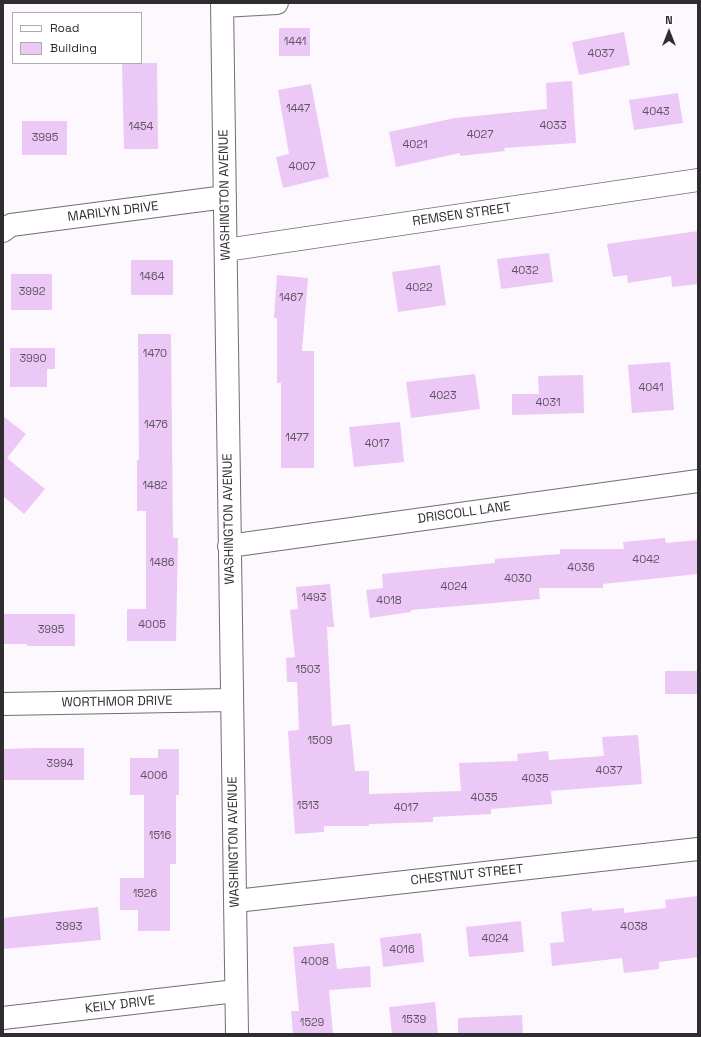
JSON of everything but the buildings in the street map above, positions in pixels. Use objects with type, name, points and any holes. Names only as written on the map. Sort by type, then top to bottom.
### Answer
[{"type":"street","points":[[222,5],[277,3]]},
{"type":"street","name":"WASHINGTON AVENUE","points":[[222,5],[237,1034]]},
{"type":"street","name":"REMSEN STREET","points":[[226,250],[698,180]]},
{"type":"street","name":"MARILYN DRIVE","points":[[3,231],[11,225],[225,197]]},
{"type":"street","name":"DRISCOLL LANE","points":[[229,546],[698,481]]},
{"type":"street","name":"WORTHMOR DRIVE","points":[[3,704],[231,700]]},
{"type":"street","name":"CHESTNUT STREET","points":[[236,901],[698,849]]},
{"type":"street","name":"KEILY DRIVE","points":[[3,1018],[236,991]]}]
